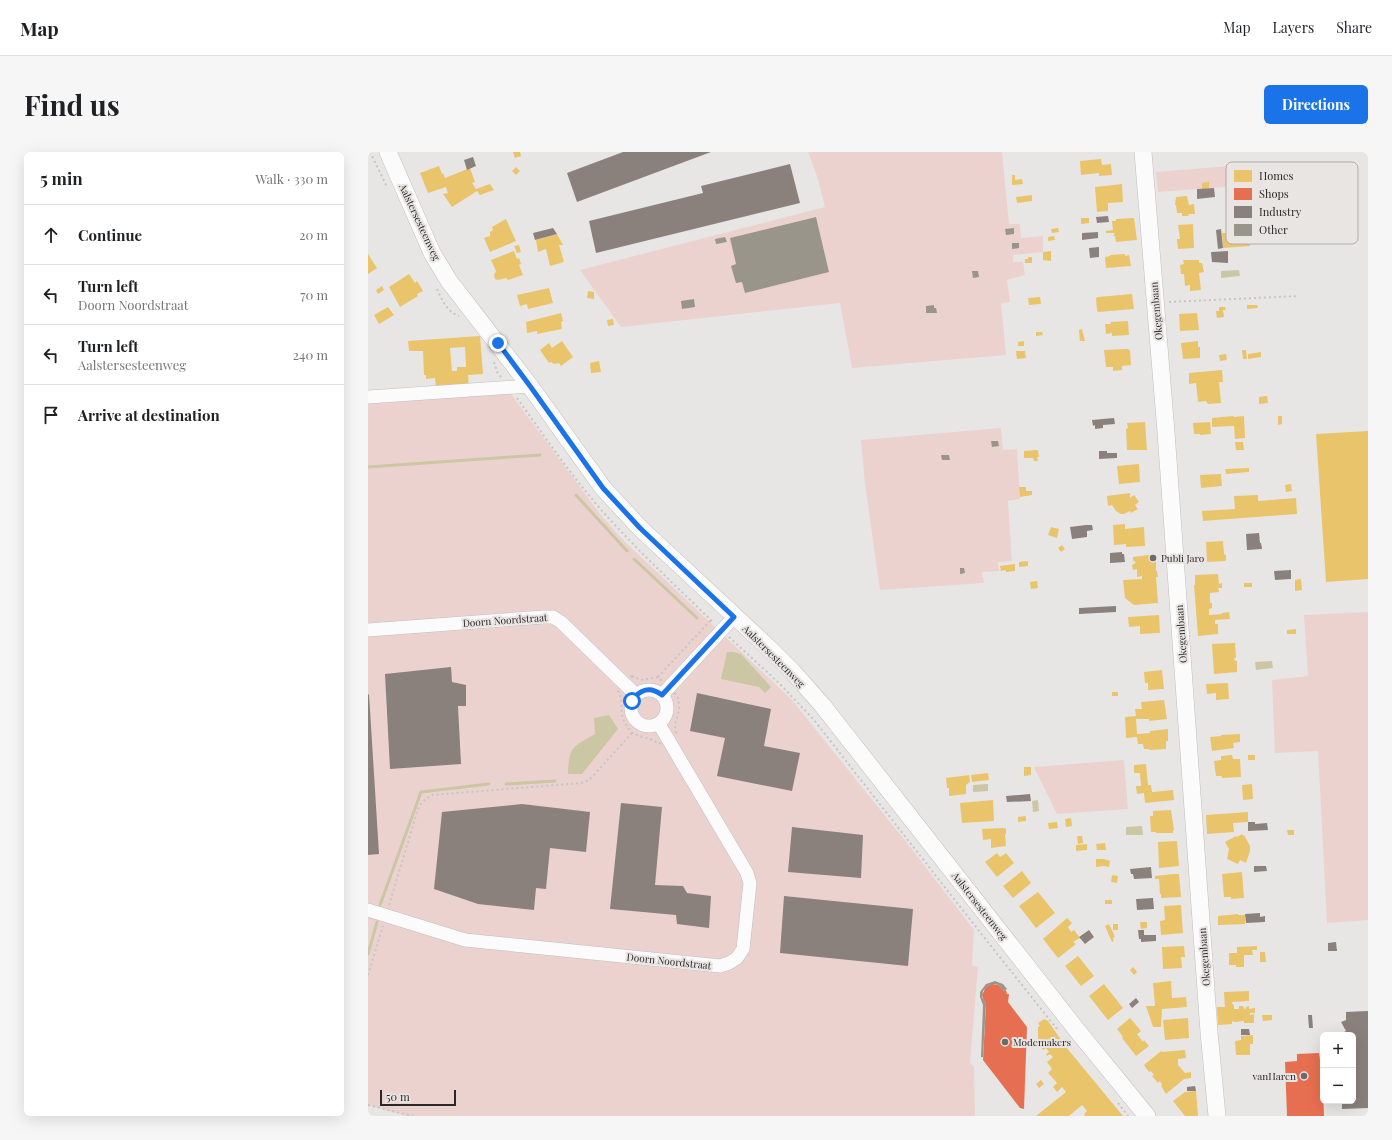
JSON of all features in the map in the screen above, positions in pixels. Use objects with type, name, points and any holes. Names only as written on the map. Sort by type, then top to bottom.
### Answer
[{"type":"main road","name":"Aalstersesteenweg","points":[[388,152],[432,253],[449,281],[530,386],[603,488],[640,528],[793,672],[823,706],[1076,1029],[1147,1116]]},
{"type":"main road","name":"Okegembaan","points":[[1143,152],[1166,432],[1208,1024],[1217,1116]]},
{"type":"street","points":[[368,397],[530,386]]},
{"type":"street","name":"Doorn Noordstraat","points":[[368,630],[543,617],[553,618],[561,622],[636,695]]},
{"type":"street","points":[[666,691],[648,690],[641,691],[636,695],[630,706],[633,718],[638,724],[644,726],[654,726],[663,720],[667,712],[666,691],[734,617]]},
{"type":"street","name":"Doorn Noordstraat","points":[[368,910],[466,940],[720,966],[737,958],[743,949],[750,883],[747,873],[659,724]]},
{"type":"path","points":[[370,152],[390,193]]},
{"type":"path","points":[[436,286],[449,310],[454,315],[460,317]]},
{"type":"path","points":[[1156,303],[1299,296]]},
{"type":"path","points":[[493,356],[497,372],[584,489],[648,560],[758,663],[814,720],[983,936],[1060,1031]]},
{"type":"path","points":[[658,677],[666,691],[677,694],[679,709],[675,724],[676,733],[659,744],[648,738],[632,733],[624,722],[621,711],[621,697],[618,691],[632,676],[641,680],[658,677],[712,620]]},
{"type":"path","points":[[368,975],[418,809],[426,798],[432,795],[581,783],[592,777],[632,733]]},
{"type":"path","points":[[1113,1097],[1128,1116]]},
{"type":"path","points":[[368,1105],[413,1116]]},
{"type":"shaded area","points":[[808,152],[1002,152],[1009,224],[1020,224],[1021,238],[1043,236],[1043,252],[1013,255],[1013,262],[1023,262],[1025,275],[1007,280],[1010,302],[1001,303],[1006,355],[852,368],[840,303],[621,327],[580,270],[825,207],[818,179]]},
{"type":"shaded area","points":[[1226,166],[1226,187],[1158,192],[1156,172]]},
{"type":"shaded area","points":[[1239,270],[1240,276],[1221,278],[1221,271]]},
{"type":"shaded area","points":[[511,394],[600,514],[622,539],[792,700],[911,848],[974,930],[972,965],[978,967],[970,1063],[974,1066],[975,1116],[406,1116],[368,1105],[368,402]]},
{"type":"shaded area","points":[[1001,428],[1003,450],[1017,449],[1020,499],[1008,501],[1012,561],[998,562],[999,571],[982,572],[984,583],[880,590],[865,484],[861,440]]},
{"type":"shaded area","points":[[1368,612],[1368,920],[1327,923],[1318,751],[1275,753],[1272,680],[1308,676],[1304,615]]},
{"type":"shaded area","points":[[727,652],[741,654],[771,687],[765,693],[759,687],[721,679]]},
{"type":"shaded area","points":[[1272,661],[1273,668],[1256,670],[1255,662]]},
{"type":"shaded area","points":[[609,715],[618,729],[582,774],[568,774],[569,758],[573,749],[581,742],[595,734],[594,718]]},
{"type":"shaded area","points":[[1124,760],[1128,809],[1057,814],[1034,767]]},
{"type":"shaded area","points":[[988,784],[988,791],[973,792],[973,785]]},
{"type":"shaded area","points":[[1038,800],[1039,811],[1033,812],[1032,801]]},
{"type":"shaded area","points":[[1142,826],[1143,835],[1126,835],[1126,827]]},
{"type":"building: Homes","points":[[513,152],[520,152],[521,156],[515,158]]},
{"type":"building: Homes","points":[[1101,159],[1102,165],[1111,164],[1112,175],[1099,176],[1099,173],[1081,175],[1080,161]]},
{"type":"building: Homes","points":[[439,166],[445,178],[470,168],[475,182],[472,183],[476,189],[490,184],[494,190],[480,195],[477,191],[452,207],[443,194],[448,193],[446,187],[428,193],[420,173]]},
{"type":"building: Homes","points":[[516,167],[520,171],[516,175],[512,171]]},
{"type":"building: Homes","points":[[1012,175],[1015,175],[1015,180],[1022,179],[1023,184],[1012,185]]},
{"type":"building: Homes","points":[[1209,182],[1209,188],[1202,189],[1202,183]]},
{"type":"building: Homes","points":[[1122,184],[1123,202],[1108,203],[1108,211],[1097,212],[1095,187]]},
{"type":"building: Homes","points":[[1032,195],[1032,201],[1017,203],[1016,197]]},
{"type":"building: Homes","points":[[1187,196],[1189,205],[1194,204],[1195,214],[1182,216],[1182,213],[1177,213],[1175,205],[1176,197]]},
{"type":"building: Homes","points":[[1081,218],[1089,218],[1089,223],[1081,224]]},
{"type":"building: Homes","points":[[1134,218],[1137,240],[1116,242],[1115,236],[1113,236],[1115,233],[1106,233],[1106,231],[1113,230],[1112,221],[1116,221],[1116,219]]},
{"type":"building: Homes","points":[[506,219],[516,241],[490,252],[484,238],[490,236],[490,232],[493,230],[492,227]]},
{"type":"building: Homes","points":[[1193,224],[1194,248],[1178,249],[1177,239],[1180,239],[1178,225]]},
{"type":"building: Homes","points":[[1058,228],[1059,232],[1052,233],[1051,229]]},
{"type":"building: Homes","points":[[1222,233],[1226,233],[1226,244],[1250,244],[1250,246],[1223,248]]},
{"type":"building: Homes","points":[[557,234],[563,245],[559,245],[564,262],[550,266],[546,249],[538,252],[536,240]]},
{"type":"building: Homes","points":[[1054,236],[1055,240],[1048,241],[1048,237]]},
{"type":"building: Homes","points":[[519,245],[521,252],[517,253],[514,246]]},
{"type":"building: Homes","points":[[514,251],[517,259],[519,258],[521,264],[519,265],[523,275],[508,280],[506,278],[498,280],[495,279],[494,275],[496,271],[491,260]]},
{"type":"building: Homes","points":[[1051,251],[1051,261],[1043,260],[1043,252]]},
{"type":"building: Homes","points":[[368,254],[377,268],[368,274]]},
{"type":"building: Homes","points":[[1125,254],[1125,256],[1129,255],[1131,266],[1106,268],[1105,257],[1110,255]]},
{"type":"building: Homes","points":[[1028,257],[1032,257],[1032,263],[1025,263],[1025,259],[1028,259]]},
{"type":"building: Homes","points":[[1183,260],[1199,260],[1199,263],[1202,263],[1204,272],[1199,273],[1201,290],[1190,291],[1190,285],[1185,286],[1184,274],[1181,274],[1180,265],[1184,264]]},
{"type":"building: Homes","points":[[409,274],[415,283],[417,281],[423,291],[417,294],[418,296],[400,307],[389,287]]},
{"type":"building: Homes","points":[[382,286],[384,290],[378,294],[376,290]]},
{"type":"building: Homes","points":[[549,288],[553,303],[528,309],[527,304],[520,306],[517,295]]},
{"type":"building: Homes","points":[[588,291],[594,292],[594,299],[587,298]]},
{"type":"building: Homes","points":[[1132,294],[1134,309],[1098,312],[1097,310],[1096,298],[1098,297]]},
{"type":"building: Homes","points":[[1040,297],[1041,304],[1029,305],[1028,298]]},
{"type":"building: Homes","points":[[1247,305],[1257,305],[1258,308],[1247,309]]},
{"type":"building: Homes","points":[[388,307],[394,315],[379,324],[374,315]]},
{"type":"building: Homes","points":[[1219,307],[1225,307],[1226,310],[1223,310],[1224,317],[1217,318],[1216,311],[1219,311]]},
{"type":"building: Homes","points":[[561,313],[563,321],[561,322],[562,329],[537,334],[537,331],[527,333],[526,322]]},
{"type":"building: Homes","points":[[1197,313],[1199,330],[1180,331],[1179,314]]},
{"type":"building: Homes","points":[[613,319],[614,325],[608,326],[607,320]]},
{"type":"building: Homes","points":[[1128,321],[1129,335],[1112,336],[1112,333],[1106,334],[1105,324],[1111,324],[1110,322]]},
{"type":"building: Homes","points":[[1082,329],[1085,341],[1080,341],[1079,330]]},
{"type":"building: Homes","points":[[1036,332],[1042,332],[1043,335],[1036,336]]},
{"type":"building: Homes","points":[[480,336],[483,374],[468,375],[469,387],[436,389],[435,378],[426,379],[426,375],[424,375],[423,351],[409,351],[408,341]],"holes":[[[465,347],[466,367],[457,367],[457,371],[452,371],[450,348]]]},
{"type":"building: Homes","points":[[562,341],[573,357],[561,366],[559,363],[549,363],[540,350],[549,343],[552,348]]},
{"type":"building: Homes","points":[[1024,341],[1024,346],[1018,346],[1018,342]]},
{"type":"building: Homes","points":[[1198,341],[1198,347],[1200,347],[1200,358],[1183,359],[1181,343]]},
{"type":"building: Homes","points":[[1104,350],[1130,350],[1131,365],[1122,366],[1122,370],[1113,371],[1113,367],[1106,367]]},
{"type":"building: Homes","points":[[1242,350],[1246,350],[1247,359],[1243,359]]},
{"type":"building: Homes","points":[[1016,351],[1025,351],[1026,358],[1017,359]]},
{"type":"building: Homes","points":[[1261,352],[1261,357],[1248,359],[1248,354]]},
{"type":"building: Homes","points":[[1226,354],[1227,360],[1220,361],[1219,355]]},
{"type":"building: Homes","points":[[599,361],[601,372],[591,373],[590,363]]},
{"type":"building: Homes","points":[[1222,370],[1223,382],[1219,382],[1221,403],[1208,404],[1206,401],[1198,402],[1196,383],[1189,384],[1189,373]]},
{"type":"building: Homes","points":[[1267,396],[1268,403],[1259,404],[1259,397]]},
{"type":"building: Homes","points":[[1244,416],[1245,438],[1235,439],[1234,426],[1212,427],[1212,418]]},
{"type":"building: Homes","points":[[1278,416],[1282,416],[1282,424],[1278,425]]},
{"type":"building: Homes","points":[[1145,422],[1147,450],[1127,450],[1127,423]]},
{"type":"building: Homes","points":[[1210,422],[1211,434],[1194,434],[1193,423]]},
{"type":"building: Homes","points":[[1368,431],[1368,579],[1326,582],[1316,434]]},
{"type":"building: Homes","points":[[1235,442],[1243,442],[1244,450],[1236,450]]},
{"type":"building: Homes","points":[[1038,450],[1038,461],[1034,461],[1033,458],[1024,458],[1024,451]]},
{"type":"building: Homes","points":[[1139,464],[1140,482],[1119,484],[1117,466]]},
{"type":"building: Homes","points":[[1249,468],[1249,472],[1226,474],[1225,469]]},
{"type":"building: Homes","points":[[1221,474],[1222,486],[1201,488],[1200,475]]},
{"type":"building: Homes","points":[[1291,484],[1292,491],[1286,492],[1285,485]]},
{"type":"building: Homes","points":[[1019,487],[1026,487],[1026,491],[1032,491],[1032,495],[1020,497]]},
{"type":"building: Homes","points":[[1130,493],[1130,498],[1134,495],[1139,502],[1135,505],[1138,509],[1131,513],[1130,511],[1121,514],[1116,511],[1112,505],[1108,506],[1107,496]]},
{"type":"building: Homes","points":[[1258,495],[1258,501],[1296,498],[1297,514],[1203,521],[1202,511],[1235,509],[1234,496]]},
{"type":"building: Homes","points":[[1125,524],[1125,529],[1144,527],[1145,546],[1126,547],[1126,544],[1114,545],[1113,525]]},
{"type":"building: Homes","points":[[1051,527],[1059,529],[1057,538],[1048,535]]},
{"type":"building: Homes","points":[[1223,541],[1226,560],[1207,562],[1206,542]]},
{"type":"building: Homes","points":[[1062,545],[1065,549],[1061,552],[1058,548]]},
{"type":"building: Homes","points":[[1156,554],[1158,603],[1134,605],[1125,598],[1123,580],[1142,579],[1142,576],[1137,577],[1137,569],[1133,570],[1132,565],[1136,563],[1133,560],[1133,557]]},
{"type":"building: Homes","points":[[1028,561],[1028,566],[1019,567],[1019,562]]},
{"type":"building: Homes","points":[[1015,564],[1015,571],[1001,571],[1000,566]]},
{"type":"building: Homes","points":[[1218,574],[1219,584],[1222,583],[1222,588],[1218,588],[1219,592],[1210,593],[1210,603],[1212,603],[1212,608],[1209,609],[1209,615],[1229,612],[1230,619],[1215,620],[1215,624],[1218,624],[1218,634],[1198,636],[1194,585],[1195,575]]},
{"type":"building: Homes","points":[[1301,579],[1302,590],[1295,591],[1295,580]]},
{"type":"building: Homes","points":[[1037,581],[1038,588],[1031,589],[1030,582]]},
{"type":"building: Homes","points":[[1244,583],[1252,583],[1252,587],[1244,587]]},
{"type":"building: Homes","points":[[1159,615],[1160,633],[1140,634],[1140,626],[1129,627],[1128,617]]},
{"type":"building: Homes","points":[[1296,629],[1296,634],[1287,634],[1287,630]]},
{"type":"building: Homes","points":[[1235,643],[1236,658],[1234,658],[1235,661],[1237,661],[1237,672],[1214,674],[1212,644]]},
{"type":"building: Homes","points":[[1162,670],[1164,689],[1148,690],[1148,683],[1145,683],[1144,672]]},
{"type":"building: Homes","points":[[1228,683],[1229,699],[1216,700],[1216,693],[1207,694],[1206,684]]},
{"type":"building: Homes","points":[[1112,692],[1118,692],[1118,696],[1112,696]]},
{"type":"building: Homes","points":[[1164,700],[1167,719],[1149,721],[1149,719],[1136,719],[1137,734],[1168,729],[1166,749],[1144,749],[1143,744],[1138,744],[1137,737],[1126,738],[1125,717],[1136,716],[1135,709],[1142,709],[1141,702]]},
{"type":"building: Homes","points":[[1240,734],[1240,742],[1233,743],[1234,748],[1212,751],[1210,737]]},
{"type":"building: Homes","points":[[1232,755],[1233,759],[1240,759],[1241,777],[1222,778],[1222,776],[1216,776],[1214,761],[1221,760],[1221,756]]},
{"type":"building: Homes","points":[[1248,755],[1255,755],[1255,760],[1248,760]]},
{"type":"building: Homes","points":[[1146,764],[1148,785],[1151,785],[1152,792],[1173,790],[1174,800],[1145,803],[1144,793],[1137,794],[1136,786],[1141,786],[1140,773],[1134,773],[1134,765]]},
{"type":"building: Homes","points":[[1024,767],[1031,767],[1031,775],[1024,776]]},
{"type":"building: Homes","points":[[988,773],[989,780],[972,782],[971,775]]},
{"type":"building: Homes","points":[[969,775],[970,782],[966,785],[966,794],[949,796],[949,788],[947,788],[946,778]]},
{"type":"building: Homes","points":[[1252,784],[1253,799],[1243,800],[1242,785]]},
{"type":"building: Homes","points":[[993,800],[994,821],[962,823],[960,803]]},
{"type":"building: Homes","points":[[1171,810],[1174,830],[1173,833],[1151,832],[1150,816],[1153,816],[1153,811]]},
{"type":"building: Homes","points":[[1248,812],[1248,822],[1233,823],[1234,832],[1207,834],[1206,815]]},
{"type":"building: Homes","points":[[1026,816],[1026,821],[1018,822],[1018,817]]},
{"type":"building: Homes","points":[[1071,818],[1072,826],[1066,827],[1065,819]]},
{"type":"building: Homes","points":[[1057,822],[1058,828],[1049,829],[1048,823]]},
{"type":"building: Homes","points":[[982,829],[1006,829],[1006,846],[991,848],[991,839],[983,840]]},
{"type":"building: Homes","points":[[1287,830],[1294,830],[1294,835],[1288,835]]},
{"type":"building: Homes","points":[[1242,834],[1250,846],[1250,851],[1246,863],[1240,860],[1238,864],[1227,859],[1229,849],[1225,842]]},
{"type":"building: Homes","points":[[1077,836],[1082,836],[1083,843],[1078,844]]},
{"type":"building: Homes","points":[[1177,841],[1179,866],[1159,868],[1158,842]]},
{"type":"building: Homes","points":[[1105,843],[1106,850],[1097,850],[1096,844]]},
{"type":"building: Homes","points":[[1087,844],[1087,850],[1076,851],[1076,845]]},
{"type":"building: Homes","points":[[997,853],[1000,857],[1006,853],[1014,863],[997,877],[985,862]]},
{"type":"building: Homes","points":[[1096,859],[1110,861],[1109,867],[1096,867]]},
{"type":"building: Homes","points":[[1022,871],[1031,883],[1013,898],[1003,886]]},
{"type":"building: Homes","points":[[1242,872],[1244,898],[1231,899],[1231,897],[1224,897],[1222,874]]},
{"type":"building: Homes","points":[[1179,874],[1181,897],[1161,898],[1159,879],[1155,879],[1155,876]]},
{"type":"building: Homes","points":[[1112,875],[1118,876],[1117,883],[1111,882]]},
{"type":"building: Homes","points":[[1038,892],[1055,913],[1036,928],[1019,906]]},
{"type":"building: Homes","points":[[1105,900],[1112,900],[1112,904],[1105,904]]},
{"type":"building: Homes","points":[[1181,905],[1183,933],[1161,935],[1160,921],[1165,920],[1164,906]]},
{"type":"building: Homes","points":[[1238,914],[1245,915],[1245,924],[1218,925],[1218,916]]},
{"type":"building: Homes","points":[[1067,918],[1072,923],[1068,927],[1071,932],[1074,930],[1080,938],[1073,942],[1076,944],[1058,958],[1043,939]]},
{"type":"building: Homes","points":[[1140,922],[1147,922],[1147,928],[1141,929]]},
{"type":"building: Homes","points":[[1109,924],[1115,937],[1113,938],[1114,941],[1112,942],[1105,926]]},
{"type":"building: Homes","points":[[1113,924],[1118,924],[1118,930],[1113,930]]},
{"type":"building: Homes","points":[[1184,946],[1185,957],[1181,957],[1182,968],[1163,969],[1162,947]]},
{"type":"building: Homes","points":[[1257,946],[1257,950],[1252,950],[1253,955],[1244,955],[1244,967],[1229,965],[1229,953],[1237,953],[1237,947]]},
{"type":"building: Homes","points":[[1260,952],[1265,952],[1266,962],[1260,962]]},
{"type":"building: Homes","points":[[1078,956],[1094,976],[1081,986],[1065,966]]},
{"type":"building: Homes","points":[[1133,967],[1137,972],[1134,975],[1130,970]]},
{"type":"building: Homes","points":[[1171,981],[1172,998],[1186,997],[1187,1007],[1162,1009],[1161,1027],[1153,1027],[1146,1006],[1155,1006],[1153,983]]},
{"type":"building: Homes","points":[[1104,984],[1123,1008],[1108,1020],[1089,996]]},
{"type":"building: Homes","points":[[1249,991],[1249,1001],[1232,1002],[1234,1009],[1239,1009],[1239,1006],[1243,1006],[1245,1010],[1246,1007],[1249,1006],[1249,1009],[1255,1008],[1255,1013],[1250,1013],[1250,1015],[1254,1014],[1254,1023],[1232,1021],[1232,1024],[1218,1025],[1217,1007],[1225,1007],[1224,992]]},
{"type":"building: Homes","points":[[1262,1015],[1272,1015],[1272,1020],[1263,1021]]},
{"type":"building: Homes","points":[[1130,1018],[1141,1031],[1137,1034],[1143,1042],[1144,1040],[1149,1046],[1136,1056],[1117,1029]]},
{"type":"building: Homes","points":[[1188,1018],[1189,1038],[1165,1040],[1163,1020]]},
{"type":"building: Homes","points":[[1044,1019],[1048,1021],[1066,1047],[1123,1116],[1085,1116],[1084,1114],[1087,1111],[1082,1105],[1069,1116],[1036,1116],[1066,1092],[1062,1087],[1057,1092],[1053,1087],[1057,1083],[1048,1073],[1052,1069],[1047,1062],[1053,1057],[1050,1054],[1047,1056],[1046,1054],[1049,1052],[1046,1048],[1043,1050],[1037,1043],[1039,1040],[1038,1027],[1040,1026],[1038,1023]]},
{"type":"building: Homes","points":[[1253,1035],[1253,1044],[1250,1044],[1250,1055],[1236,1055],[1235,1041],[1241,1040],[1241,1036]]},
{"type":"building: Homes","points":[[1185,1050],[1186,1058],[1178,1059],[1178,1065],[1185,1073],[1191,1072],[1191,1078],[1184,1079],[1166,1094],[1160,1081],[1158,1083],[1152,1076],[1154,1075],[1151,1071],[1149,1072],[1144,1065],[1161,1051]]},
{"type":"building: Homes","points":[[1041,1080],[1044,1084],[1039,1088],[1036,1084]]},
{"type":"building: Homes","points":[[1196,1091],[1198,1116],[1185,1116],[1173,1101],[1185,1092]]},
{"type":"building: Shops","name":"Modemakers","points":[[992,984],[999,985],[1004,991],[1006,990],[1007,994],[1009,994],[1008,1002],[1027,1027],[1024,1109],[1020,1108],[983,1060],[986,1004],[982,995],[986,987]]},
{"type":"building: Shops","name":"vanHaren","points":[[1319,1053],[1320,1104],[1324,1104],[1324,1116],[1287,1116],[1285,1062],[1297,1061],[1297,1054]]},
{"type":"building: Industry","points":[[623,152],[711,152],[577,202],[567,173]]},
{"type":"building: Industry","points":[[473,157],[476,166],[467,170],[464,160]]},
{"type":"building: Industry","points":[[790,164],[800,203],[596,253],[589,221],[703,193],[701,186]]},
{"type":"building: Industry","points":[[1214,188],[1215,197],[1197,199],[1197,189]]},
{"type":"building: Industry","points":[[1108,216],[1109,222],[1097,223],[1096,217]]},
{"type":"building: Industry","points":[[553,228],[557,234],[535,240],[533,233]]},
{"type":"building: Industry","points":[[1221,229],[1223,248],[1218,249],[1216,230]]},
{"type":"building: Industry","points":[[1098,232],[1098,238],[1082,240],[1082,233]]},
{"type":"building: Industry","points":[[1099,247],[1099,257],[1090,258],[1089,248]]},
{"type":"building: Industry","points":[[1228,251],[1228,263],[1212,262],[1211,252]]},
{"type":"building: Industry","points":[[1114,418],[1115,424],[1103,425],[1103,428],[1095,429],[1095,425],[1093,426],[1092,420]]},
{"type":"building: Industry","points":[[1099,451],[1117,453],[1117,458],[1099,459]]},
{"type":"building: Industry","points":[[1092,525],[1093,530],[1087,531],[1087,537],[1072,539],[1070,527]]},
{"type":"building: Industry","points":[[1259,533],[1262,549],[1247,550],[1246,534]]},
{"type":"building: Industry","points":[[1122,552],[1122,554],[1124,554],[1125,562],[1110,563],[1110,553]]},
{"type":"building: Industry","points":[[1291,570],[1291,579],[1275,580],[1274,571]]},
{"type":"building: Industry","points":[[1116,606],[1116,612],[1079,614],[1079,608]]},
{"type":"building: Industry","points":[[451,667],[452,682],[466,685],[466,706],[458,706],[461,764],[390,769],[385,674]]},
{"type":"building: Industry","points":[[697,693],[771,709],[764,746],[800,753],[792,791],[717,776],[725,738],[690,731]]},
{"type":"building: Industry","points":[[369,694],[379,854],[368,855],[368,695]]},
{"type":"building: Industry","points":[[1030,794],[1031,801],[1007,802],[1006,796]]},
{"type":"building: Industry","points":[[621,803],[662,807],[655,885],[683,886],[687,893],[711,896],[709,928],[677,924],[676,915],[610,909]]},
{"type":"building: Industry","points":[[522,804],[590,812],[586,852],[550,848],[546,889],[536,888],[534,910],[478,904],[434,889],[442,812]]},
{"type":"building: Industry","points":[[1248,822],[1255,822],[1255,824],[1267,823],[1268,830],[1248,831]]},
{"type":"building: Industry","points":[[792,827],[863,835],[861,878],[788,872]]},
{"type":"building: Industry","points":[[1254,866],[1266,866],[1267,871],[1254,872]]},
{"type":"building: Industry","points":[[1151,867],[1152,878],[1134,879],[1133,874],[1131,874],[1130,869]]},
{"type":"building: Industry","points":[[784,896],[913,909],[908,966],[780,953]]},
{"type":"building: Industry","points":[[1153,898],[1154,909],[1137,910],[1136,899]]},
{"type":"building: Industry","points":[[1260,913],[1260,917],[1265,916],[1265,922],[1246,923],[1245,914]]},
{"type":"building: Industry","points":[[1089,930],[1094,937],[1085,944],[1079,937]]},
{"type":"building: Industry","points":[[1138,930],[1144,930],[1144,935],[1156,935],[1156,941],[1141,942],[1141,939],[1139,939]]},
{"type":"building: Industry","points":[[1336,942],[1337,951],[1328,951],[1328,943]]},
{"type":"building: Industry","points":[[1136,998],[1139,1002],[1132,1008],[1129,1004]]},
{"type":"building: Industry","points":[[1368,1011],[1368,1108],[1342,1109],[1342,1104],[1356,1104],[1356,1032],[1344,1032],[1346,1031],[1341,1022],[1346,1020],[1346,1012]]},
{"type":"building: Industry","points":[[1308,1015],[1312,1015],[1313,1028],[1309,1028]]},
{"type":"building: Industry","points":[[1241,1029],[1249,1029],[1250,1035],[1241,1035]]},
{"type":"building: Industry","points":[[1195,1086],[1196,1091],[1187,1091],[1187,1087]]},
{"type":"building: Other","points":[[816,217],[829,272],[745,293],[742,282],[736,283],[731,266],[736,264],[730,238]]},
{"type":"building: Other","points":[[1014,228],[1014,234],[1006,235],[1005,229]]},
{"type":"building: Other","points":[[725,237],[727,242],[716,244],[715,239]]},
{"type":"building: Other","points":[[1012,243],[1019,243],[1019,248],[1012,249]]},
{"type":"building: Other","points":[[972,271],[978,271],[979,277],[973,278]]},
{"type":"building: Other","points":[[694,299],[695,307],[682,309],[681,301]]},
{"type":"building: Other","points":[[934,305],[937,313],[926,313],[926,306]]},
{"type":"building: Other","points":[[991,441],[998,441],[999,446],[992,447]]},
{"type":"building: Other","points":[[941,455],[949,455],[950,460],[942,460]]},
{"type":"building: Other","points":[[960,568],[964,568],[965,573],[960,574]]},
{"type":"building: Other","points":[[995,981],[1003,984],[1007,989],[1004,991],[999,985],[994,984],[988,986],[983,991],[982,997],[986,1004],[983,1057],[981,1057],[983,1005],[980,992],[986,984]]},
{"type":"waterway","points":[[368,467],[540,455]]},
{"type":"waterway","points":[[576,495],[627,551]]},
{"type":"waterway","points":[[634,559],[697,618]]},
{"type":"waterway","points":[[506,784],[555,781]]},
{"type":"waterway","points":[[380,905],[421,792],[489,784]]},
{"type":"waterway","points":[[368,954],[377,922]]},
{"type":"place","name":"Publi Jaro","points":[[1153,558]]},
{"type":"place","name":"Modemakers","points":[[1005,1042]]},
{"type":"place","name":"vanHaren","points":[[1304,1076]]},
{"type":"route","points":[[498,343],[603,488],[640,528],[734,617],[662,695],[656,691],[641,691],[632,701]]}]
